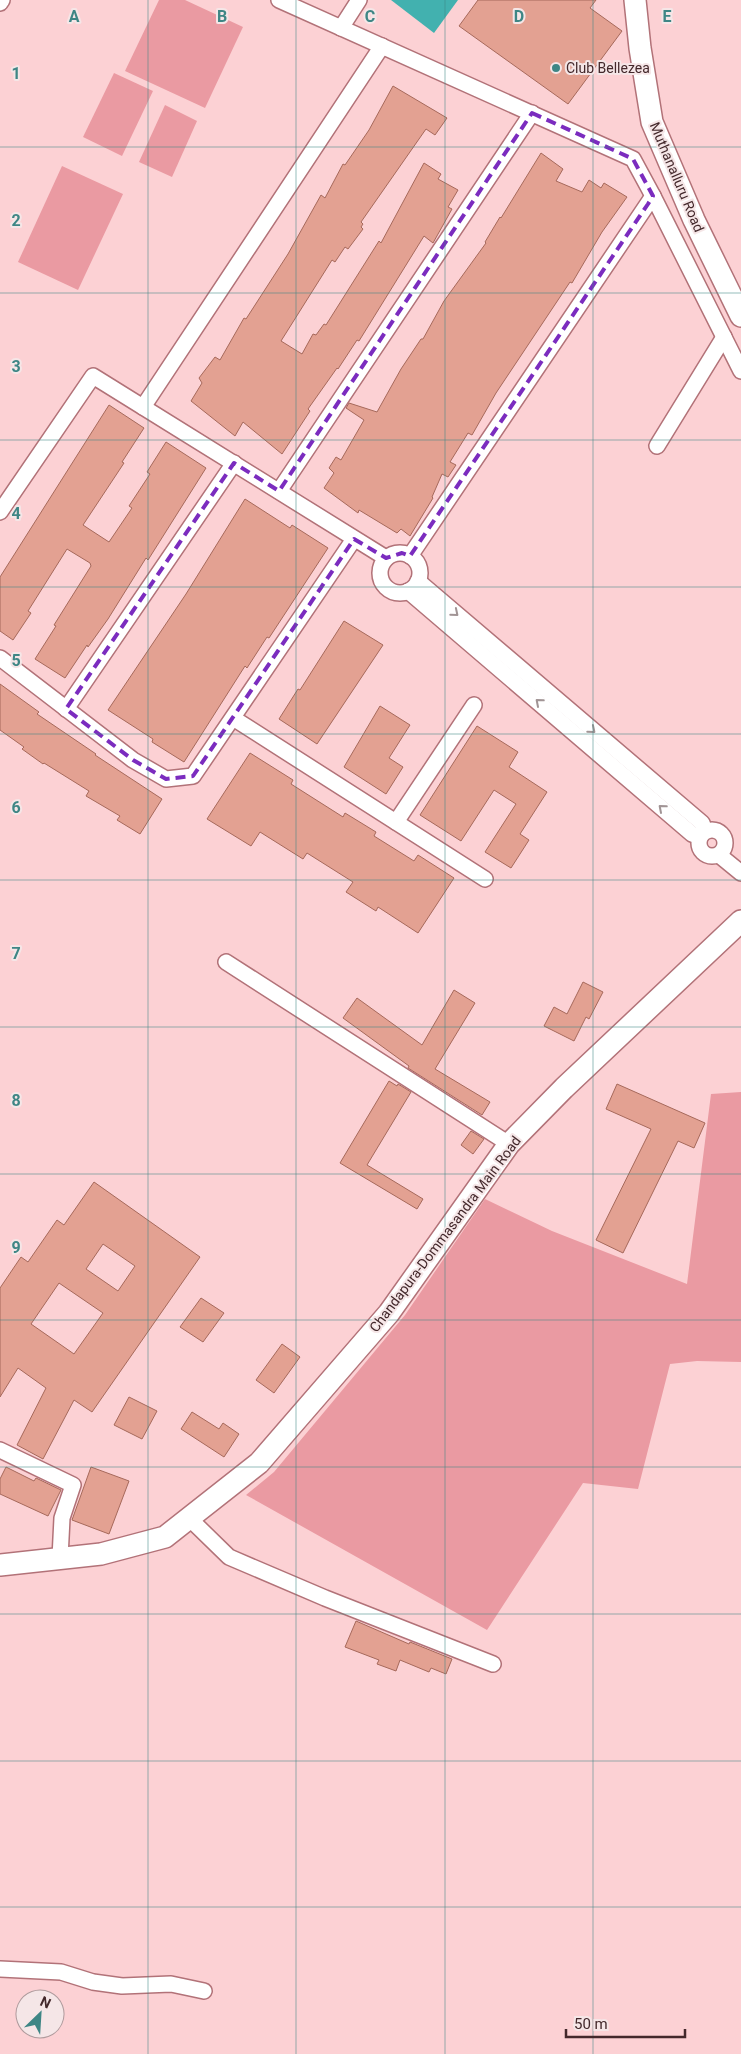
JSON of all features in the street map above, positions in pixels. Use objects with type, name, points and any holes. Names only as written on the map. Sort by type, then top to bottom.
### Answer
[{"type":"main road","name":"Muthanalluru Road","points":[[635,0],[640,48],[652,122],[694,220],[741,316]]},
{"type":"main road","name":"Chandapura-Dommasandra Main Road","points":[[0,1565],[100,1554],[165,1537],[260,1462],[377,1326],[509,1144],[571,1081],[741,921]]},
{"type":"street","points":[[279,0],[633,159],[741,371]]},
{"type":"street","points":[[341,28],[359,0]]},
{"type":"street","points":[[143,407],[382,46]]},
{"type":"street","points":[[278,491],[532,113]]},
{"type":"street","points":[[410,556],[653,196]]},
{"type":"street","points":[[657,446],[724,337]]},
{"type":"street","points":[[0,512],[93,376],[386,558]]},
{"type":"street","points":[[66,709],[234,463]]},
{"type":"street","points":[[0,658],[133,760],[166,780],[193,776],[354,539]]},
{"type":"street","points":[[402,553],[410,556],[417,562],[420,572],[413,586],[400,593],[386,587],[380,573],[386,558],[393,554],[402,553]]},
{"type":"street","points":[[413,586],[692,834],[703,834],[712,829],[724,835],[726,842],[722,851],[711,856],[703,853],[699,845],[703,834]]},
{"type":"street","points":[[396,822],[474,705]]},
{"type":"street","points":[[233,718],[485,879]]},
{"type":"street","points":[[722,851],[741,860]]},
{"type":"street","points":[[722,851],[741,874]]},
{"type":"street","points":[[226,962],[509,1144]]},
{"type":"street","points":[[0,1450],[73,1484],[62,1518],[60,1558]]},
{"type":"street","points":[[189,1518],[229,1557],[325,1598],[494,1664]]},
{"type":"street","points":[[0,1969],[61,1972],[93,1982],[122,1986],[172,1984],[204,1991]]},
{"type":"highlighted area","points":[[532,113],[633,159],[653,196],[410,556],[402,553],[386,558],[354,539],[193,776],[166,779],[133,760],[66,709],[234,463],[279,491]]},
{"type":"shaded area","points":[[159,0],[185,0],[243,27],[205,108],[125,71]]},
{"type":"shaded area","points":[[114,73],[153,91],[122,156],[83,137]]},
{"type":"shaded area","points":[[165,105],[197,121],[172,177],[139,162]]},
{"type":"shaded area","points":[[62,166],[123,194],[78,290],[18,262]]},
{"type":"shaded area","points":[[741,1092],[741,1362],[697,1361],[670,1364],[638,1489],[583,1483],[487,1630],[246,1495],[274,1472],[405,1315],[485,1199],[552,1231],[687,1284],[711,1094]]},
{"type":"water","points":[[391,0],[458,0],[434,33]]},
{"type":"building","name":"Club Bellezea","points":[[478,0],[596,0],[590,8],[622,31],[568,104],[459,26]]},
{"type":"building","points":[[393,86],[447,118],[435,135],[426,129],[361,222],[363,229],[348,249],[345,247],[335,262],[332,260],[281,341],[302,354],[313,334],[316,335],[324,324],[326,325],[379,241],[381,243],[424,163],[441,174],[438,179],[458,190],[448,207],[452,209],[433,243],[424,236],[359,341],[357,340],[308,409],[310,411],[282,454],[243,422],[235,436],[191,401],[202,383],[199,378],[215,357],[220,360],[244,318],[246,319],[288,254],[321,195],[325,198],[343,164],[345,165],[369,130]]},
{"type":"building","points":[[541,153],[563,169],[556,181],[582,192],[589,180],[601,188],[604,183],[627,197],[602,232],[572,283],[570,282],[496,393],[472,435],[468,433],[450,462],[456,465],[448,477],[442,474],[433,498],[410,536],[401,529],[397,533],[359,510],[358,513],[324,488],[334,473],[329,468],[336,457],[341,460],[364,420],[346,408],[349,403],[377,412],[401,369],[421,339],[423,339],[444,301],[486,243],[500,217]]},
{"type":"building","points":[[109,405],[144,428],[122,462],[124,463],[83,525],[109,542],[132,508],[129,506],[150,474],[147,472],[166,442],[206,468],[148,560],[146,558],[108,619],[88,647],[87,645],[65,678],[35,659],[91,566],[90,563],[67,549],[28,611],[31,613],[13,640],[0,631],[0,577]]},
{"type":"building","points":[[245,499],[290,528],[292,525],[328,548],[269,638],[267,637],[247,668],[245,666],[184,762],[152,742],[153,739],[108,710],[186,594]]},
{"type":"building","points":[[344,621],[383,645],[317,744],[279,719]]},
{"type":"building","points":[[0,684],[39,712],[37,714],[162,799],[140,834],[117,820],[120,816],[86,796],[89,791],[43,764],[22,749],[24,747],[0,730]]},
{"type":"building","points":[[380,706],[410,725],[389,758],[403,767],[386,794],[344,767]]},
{"type":"building","points":[[477,726],[518,752],[509,767],[547,792],[520,834],[529,840],[511,868],[485,852],[516,804],[494,790],[461,841],[420,815]]},
{"type":"building","points":[[250,753],[293,780],[291,784],[343,817],[345,813],[376,832],[374,836],[414,861],[418,855],[454,878],[418,933],[378,907],[376,911],[346,892],[353,882],[307,853],[303,859],[260,832],[251,846],[207,819]]},
{"type":"building","points":[[583,982],[603,992],[589,1019],[586,1017],[574,1041],[544,1026],[554,1007],[567,1014]]},
{"type":"building","points":[[454,990],[475,1003],[435,1069],[490,1102],[482,1115],[408,1068],[409,1066],[343,1018],[357,998],[422,1045]]},
{"type":"building","points":[[389,1081],[411,1092],[367,1165],[423,1199],[417,1209],[340,1163]]},
{"type":"building","points":[[617,1084],[705,1123],[694,1148],[678,1141],[623,1253],[596,1240],[651,1129],[606,1109]]},
{"type":"building","points":[[471,1131],[484,1139],[473,1154],[461,1145]]},
{"type":"building","points":[[94,1182],[200,1257],[92,1412],[74,1400],[43,1459],[17,1445],[46,1388],[18,1368],[0,1397],[0,1288],[21,1257],[28,1262],[57,1220],[64,1225]],"holes":[[[103,1244],[135,1266],[118,1291],[86,1269]],[[59,1283],[103,1313],[74,1354],[31,1324]]]},
{"type":"building","points":[[201,1298],[224,1313],[203,1342],[180,1327]]},
{"type":"building","points":[[282,1344],[300,1357],[274,1393],[256,1380]]},
{"type":"building","points":[[129,1397],[157,1411],[142,1439],[114,1425]]},
{"type":"building","points":[[192,1412],[219,1429],[223,1423],[239,1434],[224,1457],[181,1429]]},
{"type":"building","points":[[6,1467],[34,1481],[36,1478],[61,1490],[48,1516],[0,1494],[0,1479]]},
{"type":"building","points":[[91,1467],[129,1481],[109,1534],[72,1520]]},
{"type":"building","points":[[356,1621],[409,1644],[410,1642],[452,1659],[446,1674],[431,1668],[429,1672],[400,1660],[396,1671],[377,1664],[379,1660],[345,1647]]},
{"type":"place","name":"Club Bellezea","points":[[556,68]]}]
